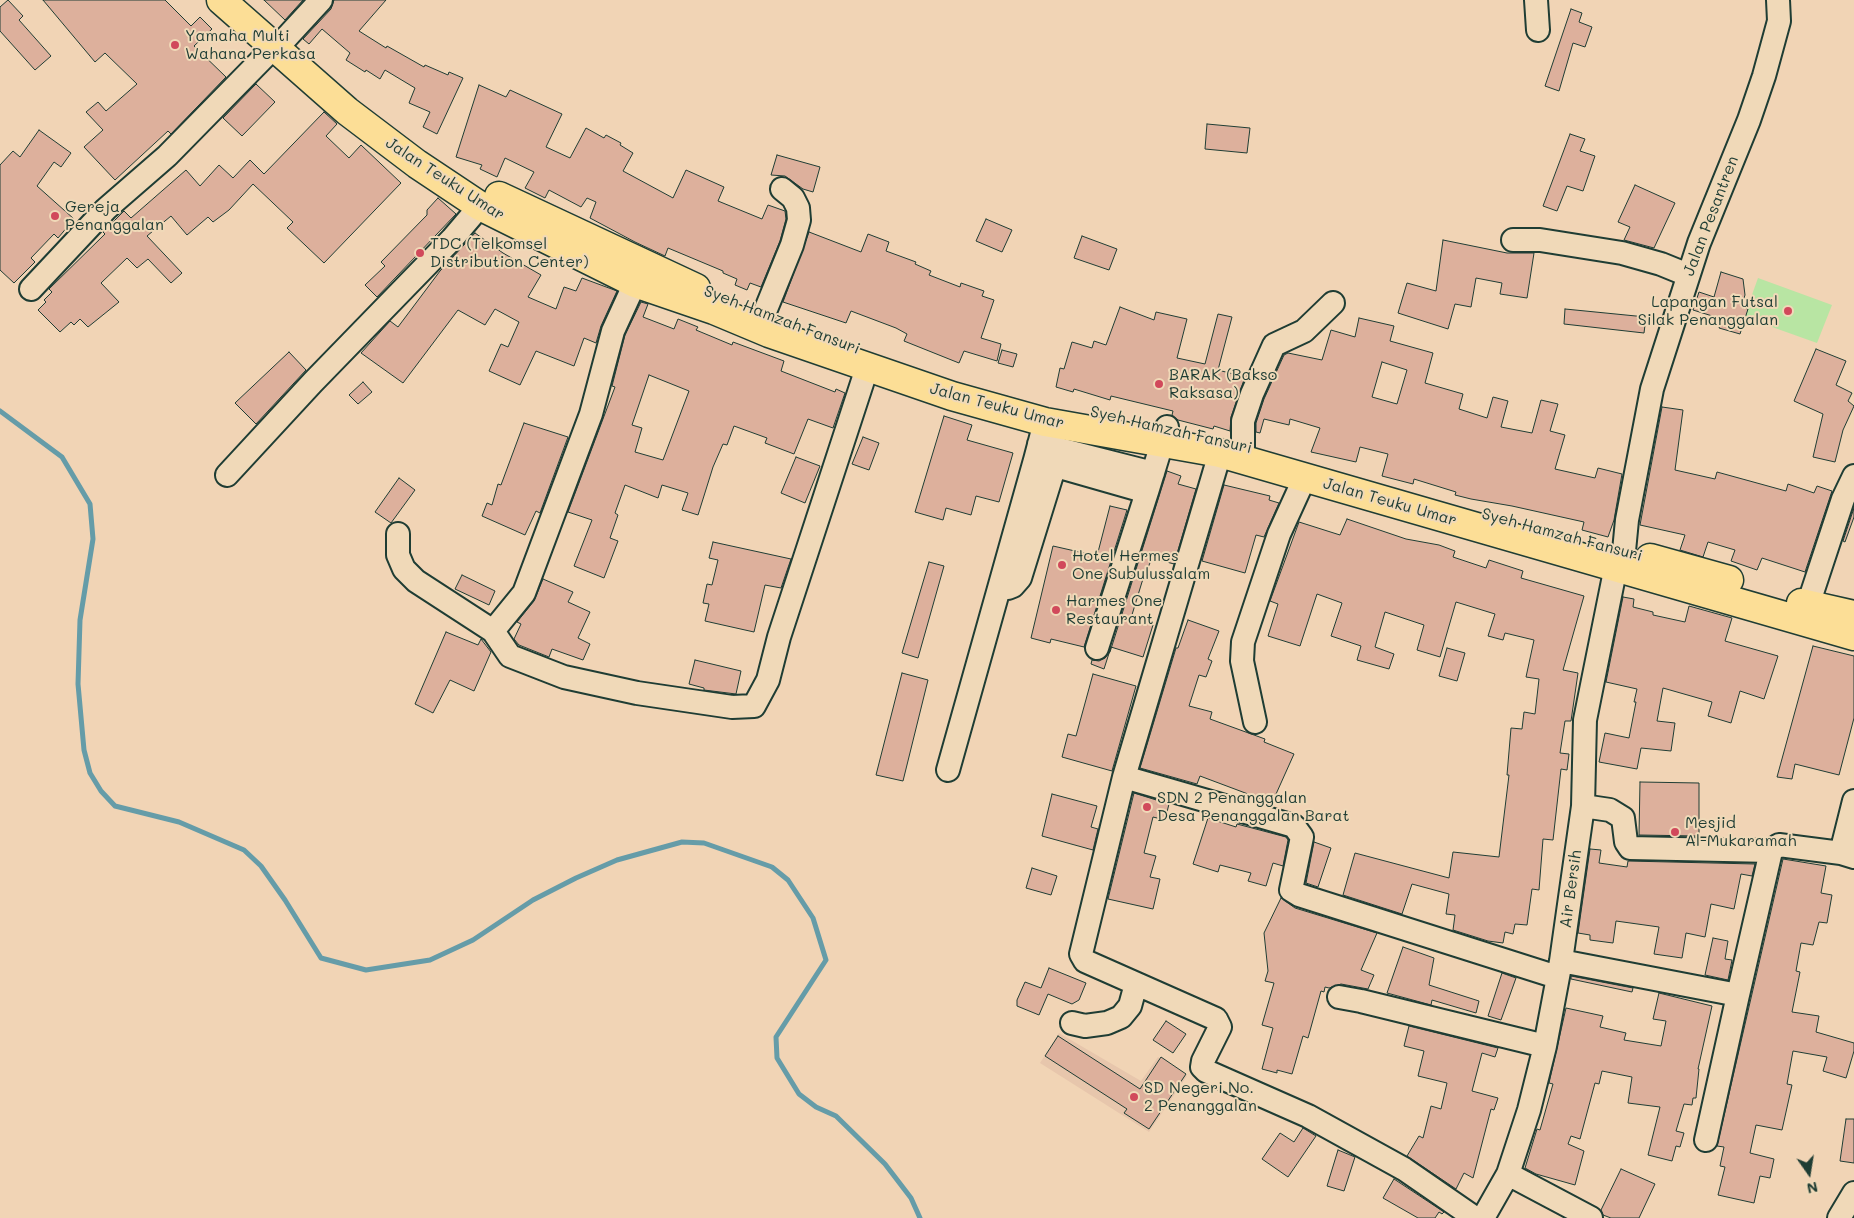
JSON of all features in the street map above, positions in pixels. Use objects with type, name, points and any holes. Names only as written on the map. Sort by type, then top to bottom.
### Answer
[{"type":"highway","name":"Jalan Teuku Umar","points":[[221,0],[280,42],[347,111],[417,164],[480,206],[636,283],[714,310],[769,333],[952,396],[1043,448],[1164,435],[1232,450],[1305,477],[1620,558],[1854,636]]},
{"type":"highway","name":"Syeh Hamzah Fansuri","points":[[242,0],[280,42],[447,166],[486,191],[696,288],[869,353],[1164,435]]},
{"type":"highway","name":"Syeh Hamzah Fansuri","points":[[1232,450],[1297,459],[1518,525],[1620,558],[1688,567],[1808,605],[1854,615]]},
{"type":"street","points":[[31,289],[106,209],[167,156],[321,0]]},
{"type":"street","points":[[1536,0],[1538,30]]},
{"type":"street","name":"Jalan Pesantren","points":[[1620,558],[1652,389],[1699,243],[1750,120],[1779,20],[1778,0]]},
{"type":"street","points":[[764,314],[792,244],[799,220],[798,208],[793,198],[782,189]]},
{"type":"street","points":[[227,474],[312,382],[452,239],[480,206]]},
{"type":"street","points":[[1513,240],[1540,240],[1622,253],[1661,264],[1688,276]]},
{"type":"street","points":[[493,631],[524,593],[591,414],[613,331],[636,283]]},
{"type":"street","points":[[1333,303],[1304,331],[1274,345],[1252,394],[1124,777],[1081,954],[1085,961],[1216,1019],[1220,1027],[1202,1067],[1206,1071],[1308,1116],[1404,1169],[1474,1218]]},
{"type":"street","points":[[398,534],[398,554],[404,569],[416,581],[493,631],[510,656],[564,678],[646,694],[732,707],[754,706],[768,680],[779,637],[867,368]]},
{"type":"street","points":[[1097,648],[1164,435]]},
{"type":"street","points":[[948,770],[1000,586],[1043,448],[1150,482]]},
{"type":"street","points":[[1808,605],[1843,499],[1854,476]]},
{"type":"street","points":[[1255,722],[1242,661],[1243,642],[1278,534],[1305,477]]},
{"type":"street","name":"Air Bersih","points":[[1482,1218],[1508,1174],[1529,1110],[1545,1046],[1559,969],[1583,806],[1585,720],[1620,558]]},
{"type":"street","points":[[1124,777],[1294,826],[1302,837],[1291,890],[1299,895],[1559,969],[1738,995]]},
{"type":"street","points":[[1583,806],[1610,810],[1623,818],[1626,842],[1630,848],[1771,851],[1779,845],[1847,855],[1854,801]]},
{"type":"street","points":[[1706,1140],[1771,851]]},
{"type":"street","points":[[1072,1023],[1092,1025],[1107,1023],[1121,1017],[1130,1006],[1136,984]]},
{"type":"street","points":[[1339,997],[1361,1000],[1545,1046]]},
{"type":"street","points":[[1508,1174],[1591,1218]]},
{"type":"street","points":[[1838,1218],[1854,1193]]},
{"type":"shaded area","name":"SD Negeri No. 2 Penanggalan","points":[[1059,1033],[1141,1081],[1158,1057],[1187,1076],[1149,1132],[1040,1063]]},
{"type":"green space","name":"Lapangan Futsal Silak Penanggalan","points":[[1758,278],[1832,305],[1817,343],[1744,317]]},
{"type":"building","points":[[8,0],[23,16],[19,20],[51,56],[35,70],[0,31],[0,7]]},
{"type":"building","points":[[43,0],[165,0],[191,26],[200,17],[212,29],[194,46],[226,77],[171,134],[168,131],[115,180],[84,147],[103,130],[86,112],[98,102],[106,111],[137,84],[105,53],[95,62]]},
{"type":"building","points":[[264,0],[303,0],[285,20]]},
{"type":"building","points":[[334,0],[386,0],[359,31],[386,48],[387,46],[424,67],[425,65],[448,75],[449,72],[463,78],[437,134],[423,127],[430,112],[409,103],[415,88],[385,70],[380,79],[346,60],[350,53],[322,29],[309,44],[303,39],[331,9]]},
{"type":"building","points":[[1571,9],[1582,13],[1579,22],[1592,27],[1585,47],[1573,43],[1559,91],[1545,86]]},
{"type":"building","points":[[256,84],[275,102],[242,136],[223,118]]},
{"type":"building","points":[[479,85],[506,97],[510,90],[562,114],[546,147],[570,158],[586,128],[604,138],[606,135],[621,143],[620,145],[633,153],[623,171],[673,198],[686,170],[724,187],[718,201],[762,219],[768,205],[785,211],[786,219],[780,241],[761,287],[750,283],[747,290],[735,285],[737,279],[723,273],[723,271],[668,248],[665,256],[635,242],[590,218],[596,202],[587,198],[581,207],[549,190],[545,198],[525,188],[534,172],[505,158],[497,177],[480,169],[482,165],[456,157]]},
{"type":"building","points":[[324,112],[337,124],[326,136],[349,158],[361,145],[401,183],[324,263],[287,228],[293,222],[253,184],[229,210],[213,222],[208,217],[187,235],[171,216],[147,236],[182,273],[171,283],[148,259],[137,268],[127,258],[101,283],[119,302],[88,327],[80,319],[74,325],[71,322],[60,332],[38,310],[52,292],[49,289],[105,234],[103,232],[124,211],[131,218],[186,170],[200,186],[219,165],[233,178],[250,160],[264,174]]},
{"type":"building","points":[[1207,124],[1250,128],[1247,153],[1205,149]]},
{"type":"building","points":[[39,130],[71,153],[61,167],[54,162],[37,186],[74,219],[58,238],[54,234],[31,258],[35,262],[14,283],[0,270],[0,165],[13,151],[20,157]]},
{"type":"building","points":[[1570,134],[1585,139],[1580,151],[1595,156],[1583,191],[1567,186],[1557,211],[1543,206]]},
{"type":"building","points":[[777,155],[820,167],[813,192],[803,189],[785,176],[771,175]]},
{"type":"building","points":[[1635,185],[1675,203],[1654,248],[1624,240],[1630,227],[1618,222]]},
{"type":"building","points":[[438,198],[456,214],[377,297],[365,285],[385,266],[381,262],[427,215],[427,210]]},
{"type":"building","points":[[986,219],[1012,230],[1002,252],[976,241]]},
{"type":"building","points":[[809,232],[861,252],[868,234],[889,242],[886,251],[916,262],[915,264],[931,271],[929,275],[960,287],[961,283],[984,291],[982,296],[994,300],[981,338],[1001,344],[997,361],[964,351],[959,363],[904,341],[907,334],[896,328],[851,311],[846,323],[783,302]]},
{"type":"building","points":[[475,233],[503,253],[541,275],[528,297],[556,309],[564,287],[576,291],[582,278],[617,291],[601,326],[596,343],[584,338],[574,366],[536,351],[520,385],[489,371],[501,344],[508,347],[519,322],[495,309],[485,325],[458,310],[403,383],[361,353],[390,321],[398,327],[440,271]]},
{"type":"building","points":[[1082,236],[1117,249],[1109,270],[1074,258]]},
{"type":"building","points":[[1443,240],[1507,253],[1534,253],[1527,298],[1500,294],[1502,283],[1476,278],[1471,307],[1455,304],[1448,329],[1398,313],[1407,283],[1436,291]]},
{"type":"building","points":[[1721,272],[1743,279],[1745,295],[1741,307],[1748,309],[1740,334],[1719,328],[1722,319],[1693,310],[1699,292],[1714,297]]},
{"type":"building","points":[[641,302],[648,304],[643,317],[674,329],[678,319],[698,327],[696,330],[732,345],[733,342],[784,361],[781,371],[835,392],[836,389],[845,393],[833,428],[808,419],[794,454],[765,443],[767,438],[734,426],[727,445],[723,444],[713,467],[698,515],[682,510],[688,493],[662,485],[658,498],[625,485],[615,513],[618,515],[610,538],[618,541],[604,578],[574,566],[592,520],[568,512],[615,387],[612,386],[625,335]],"holes":[[[649,375],[689,391],[663,460],[635,452],[642,428],[632,425]]]},
{"type":"building","points":[[1120,307],[1154,320],[1156,312],[1187,319],[1177,358],[1205,364],[1218,314],[1232,317],[1218,370],[1245,377],[1231,417],[1230,431],[1214,426],[1213,429],[1178,420],[1172,415],[1173,411],[1111,396],[1110,400],[1074,389],[1073,392],[1056,387],[1060,368],[1064,369],[1072,342],[1092,348],[1094,341],[1106,345]]},
{"type":"building","points":[[1565,309],[1646,317],[1644,333],[1564,324]]},
{"type":"building","points":[[1359,318],[1394,326],[1390,341],[1433,353],[1425,383],[1463,394],[1459,409],[1487,418],[1493,397],[1508,401],[1501,427],[1532,433],[1541,400],[1558,404],[1550,431],[1565,435],[1555,469],[1595,478],[1598,468],[1622,474],[1614,520],[1608,537],[1582,530],[1584,522],[1455,495],[1456,492],[1414,479],[1413,484],[1382,476],[1388,454],[1360,447],[1356,462],[1311,452],[1320,428],[1290,419],[1289,425],[1264,419],[1260,433],[1256,432],[1256,423],[1264,399],[1284,355],[1288,353],[1322,360],[1331,330],[1355,337]],"holes":[[[1382,362],[1407,370],[1397,404],[1372,397]]]},
{"type":"building","points":[[1816,349],[1846,361],[1836,385],[1852,393],[1848,401],[1854,406],[1843,430],[1835,462],[1813,457],[1823,414],[1794,401]]},
{"type":"building","points":[[1002,350],[1017,354],[1013,367],[998,363]]},
{"type":"building","points":[[289,352],[306,370],[256,424],[235,403]]},
{"type":"building","points":[[363,382],[372,392],[358,404],[349,395]]},
{"type":"building","points":[[1662,407],[1683,410],[1675,470],[1715,479],[1717,472],[1786,491],[1788,484],[1814,493],[1817,486],[1832,491],[1805,572],[1762,558],[1757,570],[1731,561],[1735,550],[1708,542],[1703,557],[1680,550],[1685,535],[1640,525]]},
{"type":"building","points":[[944,416],[972,425],[967,440],[1013,453],[999,502],[976,496],[971,515],[946,508],[943,520],[915,512]]},
{"type":"building","points":[[524,423],[568,437],[540,513],[536,511],[525,535],[482,516],[487,503],[492,505],[498,484],[501,485]]},
{"type":"building","points":[[863,437],[879,443],[869,470],[852,464]]},
{"type":"building","points":[[796,457],[820,466],[805,503],[781,493]]},
{"type":"building","points":[[1167,471],[1181,476],[1178,484],[1196,489],[1174,564],[1152,558],[1142,582],[1131,618],[1153,625],[1143,657],[1112,647]]},
{"type":"building","points":[[399,478],[415,490],[391,523],[375,512]]},
{"type":"building","points":[[1224,485],[1270,496],[1269,500],[1279,503],[1264,537],[1256,535],[1245,573],[1202,561]]},
{"type":"building","points":[[1110,506],[1127,510],[1084,647],[1051,639],[1050,643],[1031,638],[1053,546],[1097,556]]},
{"type":"building","points":[[1854,508],[1854,517],[1845,542],[1843,541]]},
{"type":"building","points":[[1347,519],[1406,539],[1439,545],[1455,551],[1453,557],[1486,568],[1489,560],[1523,571],[1521,578],[1584,596],[1563,670],[1578,673],[1571,721],[1565,721],[1560,753],[1569,754],[1567,770],[1561,769],[1553,840],[1543,839],[1539,890],[1532,889],[1527,925],[1515,924],[1513,934],[1505,932],[1503,943],[1488,941],[1453,930],[1455,915],[1446,914],[1449,894],[1412,884],[1402,914],[1343,895],[1355,853],[1449,878],[1453,852],[1499,857],[1509,775],[1507,775],[1511,728],[1522,729],[1524,712],[1535,714],[1539,679],[1526,677],[1534,640],[1505,633],[1503,640],[1488,636],[1495,614],[1456,602],[1440,657],[1417,650],[1424,625],[1385,612],[1375,647],[1394,654],[1389,669],[1357,660],[1361,646],[1331,636],[1342,603],[1317,594],[1300,646],[1268,636],[1278,604],[1270,601],[1299,522],[1340,535]]},
{"type":"building","points":[[713,542],[791,559],[781,588],[765,585],[754,632],[705,621],[709,604],[703,603],[707,584],[712,585],[718,560],[709,558]]},
{"type":"building","points":[[929,562],[944,566],[918,658],[902,653]]},
{"type":"building","points":[[462,575],[495,591],[489,605],[455,589]]},
{"type":"building","points":[[543,579],[573,592],[568,602],[590,612],[578,638],[590,644],[583,660],[552,649],[549,657],[519,645],[514,639],[521,624],[517,622],[534,601]]},
{"type":"building","points":[[1623,597],[1634,599],[1633,607],[1653,612],[1653,615],[1685,622],[1689,606],[1732,618],[1725,641],[1778,656],[1764,699],[1740,691],[1731,723],[1708,716],[1712,702],[1663,688],[1657,721],[1675,723],[1671,751],[1641,748],[1637,769],[1599,762],[1605,733],[1629,738],[1636,702],[1634,702],[1637,689],[1606,682]]},
{"type":"building","points":[[1188,620],[1219,631],[1208,659],[1212,661],[1206,677],[1199,675],[1189,706],[1212,712],[1210,719],[1265,739],[1264,742],[1294,754],[1272,803],[1200,776],[1197,784],[1140,768],[1176,648],[1178,648]]},
{"type":"building","points":[[446,632],[478,645],[481,639],[491,652],[474,691],[450,680],[433,713],[415,704]]},
{"type":"building","points":[[1813,646],[1854,656],[1854,718],[1839,775],[1795,764],[1792,779],[1777,777]]},
{"type":"building","points":[[1447,648],[1465,653],[1457,681],[1439,676]]},
{"type":"building","points":[[1109,653],[1104,669],[1091,664],[1092,660],[1099,661]]},
{"type":"building","points":[[695,660],[741,671],[736,694],[704,690],[704,688],[689,684]]},
{"type":"building","points":[[902,673],[928,680],[903,781],[876,775]]},
{"type":"building","points":[[1093,674],[1136,686],[1112,771],[1062,757],[1068,734],[1076,736]]},
{"type":"building","points":[[1640,782],[1699,783],[1699,836],[1639,835]]},
{"type":"building","points":[[1134,793],[1169,804],[1165,820],[1153,817],[1144,853],[1156,856],[1150,877],[1160,879],[1153,909],[1108,899]]},
{"type":"building","points":[[1052,794],[1097,806],[1091,827],[1098,829],[1093,850],[1042,836]]},
{"type":"building","points":[[1208,818],[1236,827],[1237,824],[1286,837],[1288,840],[1283,866],[1273,863],[1266,886],[1248,881],[1251,873],[1220,865],[1218,872],[1193,864]]},
{"type":"building","points":[[1314,842],[1331,848],[1318,887],[1306,883]]},
{"type":"building","points":[[1590,849],[1601,850],[1599,863],[1627,867],[1628,861],[1755,864],[1752,876],[1741,874],[1734,909],[1711,904],[1705,937],[1686,933],[1682,958],[1654,954],[1659,927],[1616,921],[1613,943],[1590,940],[1590,935],[1578,933]]},
{"type":"building","points":[[1783,859],[1826,866],[1821,893],[1832,895],[1827,923],[1819,922],[1813,945],[1801,943],[1796,971],[1800,972],[1792,1012],[1819,1016],[1816,1032],[1854,1043],[1854,1051],[1846,1078],[1823,1071],[1827,1057],[1793,1051],[1787,1084],[1792,1085],[1782,1130],[1756,1125],[1750,1153],[1774,1159],[1770,1178],[1760,1176],[1754,1203],[1718,1195],[1725,1167],[1720,1166],[1724,1147],[1717,1146]]},
{"type":"building","points":[[1032,868],[1057,876],[1051,895],[1026,888]]},
{"type":"building","points":[[1281,898],[1295,908],[1377,933],[1361,970],[1374,975],[1368,989],[1341,984],[1329,988],[1325,987],[1324,992],[1321,991],[1308,1038],[1303,1036],[1292,1074],[1262,1069],[1273,1028],[1262,1025],[1274,983],[1265,981],[1268,971],[1264,933]]},
{"type":"building","points":[[1713,938],[1728,941],[1725,959],[1732,960],[1728,980],[1705,975]]},
{"type":"building","points":[[1403,947],[1434,958],[1429,985],[1479,1001],[1476,1013],[1432,1000],[1431,1005],[1387,993]]},
{"type":"building","points":[[1049,968],[1086,983],[1079,1000],[1072,1004],[1048,994],[1039,1015],[1017,1006],[1017,1000],[1025,982],[1041,988]]},
{"type":"building","points":[[1502,973],[1516,978],[1501,1020],[1488,1016]]},
{"type":"building","points":[[1571,976],[1633,988],[1632,992],[1571,979]]},
{"type":"building","points":[[1659,993],[1712,1006],[1698,1069],[1696,1098],[1693,1098],[1692,1105],[1684,1104],[1676,1131],[1684,1133],[1680,1147],[1676,1146],[1672,1161],[1648,1155],[1660,1107],[1628,1103],[1632,1077],[1602,1071],[1599,1084],[1595,1083],[1580,1139],[1571,1136],[1568,1144],[1584,1151],[1575,1185],[1536,1174],[1525,1168],[1537,1129],[1540,1130],[1553,1084],[1549,1083],[1566,1008],[1603,1016],[1600,1027],[1626,1033],[1624,1040],[1661,1046],[1666,1021],[1653,1019]]},
{"type":"building","points":[[1166,1021],[1186,1034],[1173,1053],[1153,1040]]},
{"type":"building","points":[[1409,1026],[1498,1048],[1495,1057],[1482,1053],[1472,1091],[1498,1098],[1494,1110],[1491,1109],[1473,1178],[1464,1173],[1456,1189],[1407,1156],[1419,1136],[1423,1138],[1431,1106],[1441,1109],[1447,1083],[1418,1076],[1424,1051],[1404,1046]]},
{"type":"building","name":"SD Negeri No. 2 Penanggalan","points":[[1058,1036],[1140,1089],[1161,1057],[1186,1074],[1149,1129],[1124,1113],[1127,1109],[1045,1056]]},
{"type":"building","points":[[1846,1119],[1854,1119],[1854,1163],[1840,1161]]},
{"type":"building","points":[[1303,1128],[1316,1136],[1288,1177],[1262,1159],[1280,1133],[1294,1142]]},
{"type":"building","points":[[1338,1150],[1355,1157],[1344,1191],[1327,1186]]},
{"type":"building","points":[[1621,1169],[1655,1184],[1639,1218],[1611,1218],[1603,1215],[1601,1210]]},
{"type":"building","points":[[1394,1179],[1444,1212],[1442,1214],[1439,1212],[1435,1218],[1418,1218],[1383,1198]]},
{"type":"waterway","points":[[0,411],[62,457],[90,504],[93,539],[80,620],[78,684],[84,750],[90,773],[101,791],[115,806],[179,822],[244,850],[261,866],[285,900],[321,958],[366,970],[430,960],[473,940],[533,900],[576,878],[617,860],[682,842],[704,843],[772,867],[788,880],[813,918],[826,960],[776,1037],[777,1058],[799,1094],[816,1107],[836,1116],[885,1164],[911,1198],[920,1218]]},
{"type":"place","name":"Yamaha Multi Wahana Perkasa","points":[[175,45]]},
{"type":"place","name":"Gereja Penanggalan","points":[[55,216]]},
{"type":"place","name":"TDC (Telkomsel Distribution Center)","points":[[420,253]]},
{"type":"place","name":"Lapangan Futsal Silak Penanggalan","points":[[1788,311]]},
{"type":"place","name":"BARAK (Bakso Raksasa)","points":[[1159,384]]},
{"type":"place","name":"Hotel Hermes One Subulussalam","points":[[1062,565]]},
{"type":"place","name":"Harmes One Restaurant","points":[[1056,610]]},
{"type":"place","name":"SDN 2 Penanggalan Desa Penanggalan Barat","points":[[1147,807]]},
{"type":"place","name":"Mesjid Al-Mukaramah","points":[[1675,832]]},
{"type":"place","name":"SD Negeri No. 2 Penanggalan","points":[[1134,1097]]}]
